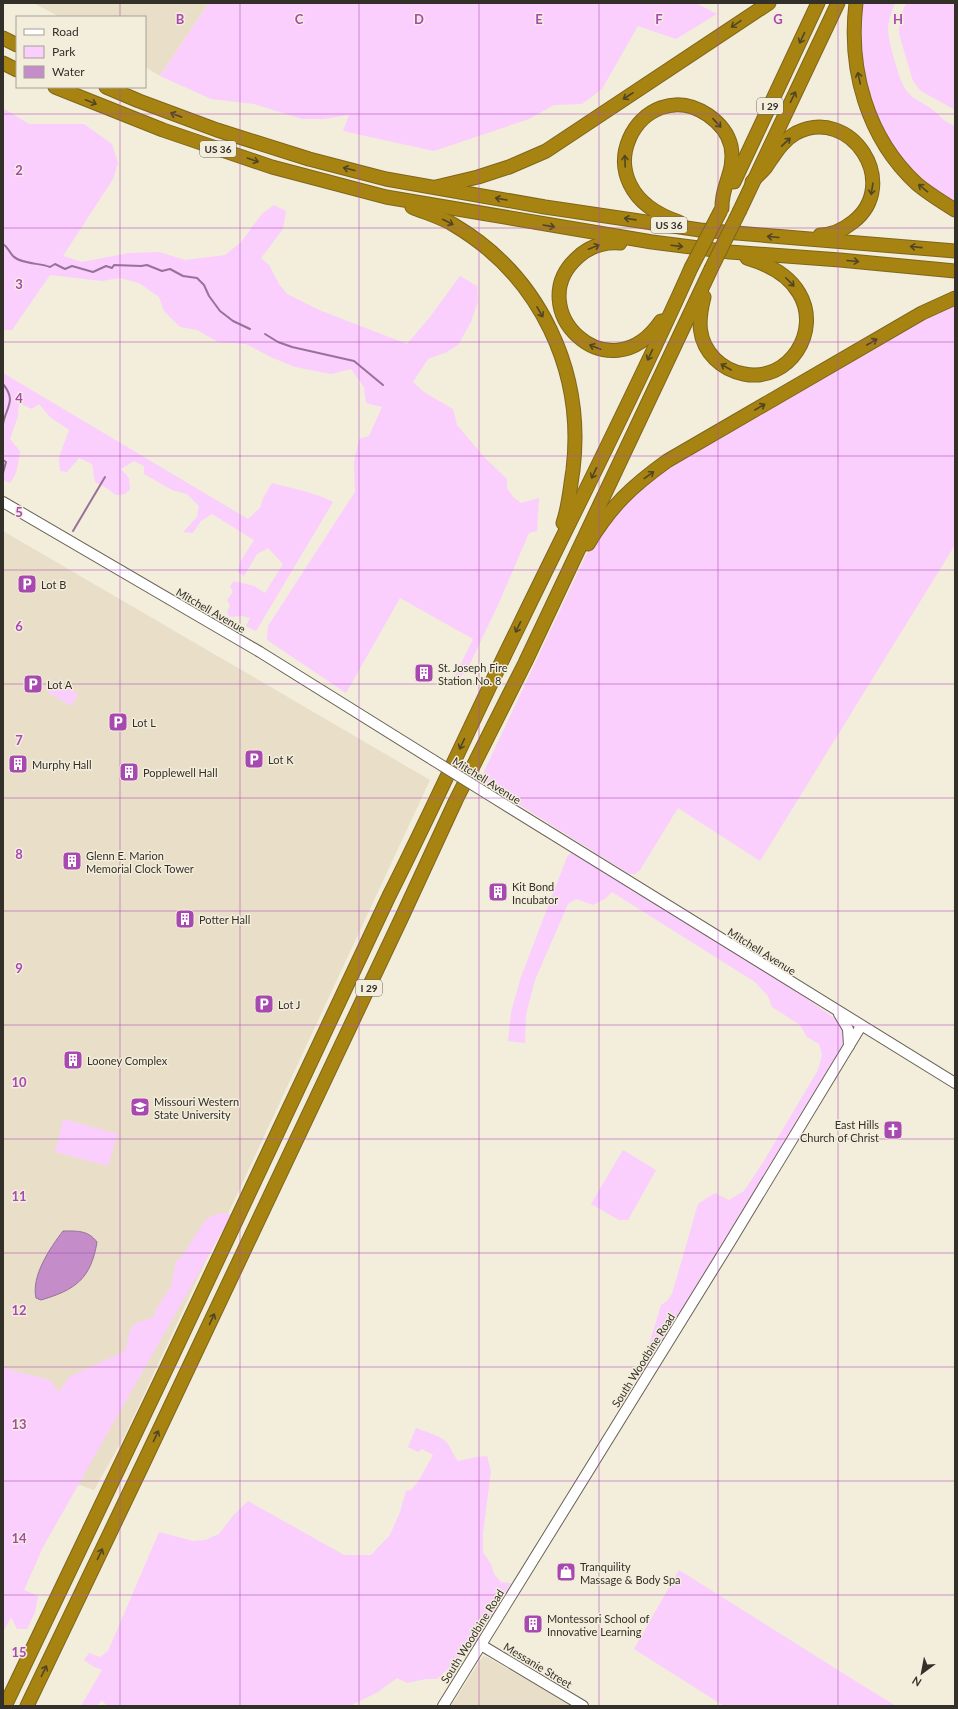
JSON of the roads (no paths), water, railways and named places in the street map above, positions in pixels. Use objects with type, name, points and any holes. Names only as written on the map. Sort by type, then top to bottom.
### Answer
[{"type":"highway","points":[[433,188],[448,183],[478,177],[508,167],[546,151],[769,3]]},
{"type":"highway","name":"I 29","points":[[5,1706],[526,610],[623,413],[818,3]]},
{"type":"highway","name":"I 29","points":[[27,1706],[385,953],[456,800],[525,663],[708,274],[838,3]]},
{"type":"highway","points":[[856,3],[854,40],[858,72],[869,114],[877,134],[891,154],[917,184],[932,196],[955,210]]},
{"type":"highway","points":[[3,38],[16,44]]},
{"type":"highway","points":[[3,63],[16,70]]},
{"type":"highway","name":"US 36","points":[[58,88],[163,130],[272,167],[386,197],[652,242],[730,252],[840,260],[955,271]]},
{"type":"highway","name":"US 36","points":[[108,88],[212,128],[309,159],[386,179],[433,188],[545,207],[700,230],[955,250]]},
{"type":"highway","points":[[700,230],[656,212],[645,203],[630,184],[625,164],[625,154],[635,127],[643,119],[661,108],[682,106],[703,111],[720,125],[730,144],[732,156],[729,179],[721,197],[721,209]]},
{"type":"highway","points":[[752,182],[788,139],[806,129],[830,128],[842,132],[862,148],[869,161],[873,186],[866,208],[860,217],[834,234],[814,235],[803,239]]},
{"type":"highway","points":[[386,197],[453,224],[487,249],[507,267],[525,287],[551,332],[560,351],[572,397],[575,437],[569,498],[565,517],[558,536],[534,586],[526,610]]},
{"type":"highway","points":[[652,242],[599,245],[581,254],[568,267],[561,284],[560,303],[565,320],[577,336],[585,343],[603,350],[613,351],[631,347],[647,338],[656,329],[685,282]]},
{"type":"highway","points":[[708,274],[706,291],[699,320],[700,332],[704,344],[710,354],[718,362],[738,373],[757,375],[776,370],[793,358],[804,341],[806,330],[806,310],[799,293],[787,278],[770,266],[730,252]]},
{"type":"highway","points":[[551,606],[593,535],[610,510],[642,480],[667,461],[922,313],[955,298]]},
{"type":"street","name":"Mitchell Avenue","points":[[3,502],[260,652],[955,1083]]},
{"type":"street","points":[[837,1011],[848,1029],[849,1046]]},
{"type":"street","name":"South Woodbine Road","points":[[443,1706],[730,1242],[861,1026]]},
{"type":"street","name":"Messanie Street","points":[[481,1645],[583,1706]]},
{"type":"water","points":[[63,1231],[78,1231],[86,1233],[94,1238],[97,1242],[94,1255],[86,1274],[80,1281],[63,1292],[41,1300],[36,1298],[36,1281],[47,1254]]},
{"type":"waterway","points":[[3,244],[16,259],[50,267],[55,264],[65,269],[72,266],[93,272],[106,266],[112,268],[114,265],[147,265],[162,271],[170,269],[183,276],[197,278],[204,285],[209,296],[220,311],[233,321],[250,329]]},
{"type":"waterway","points":[[265,334],[278,342],[292,347],[354,361],[383,385]]},
{"type":"waterway","points":[[3,384],[7,390],[10,400],[3,424]]},
{"type":"waterway","points":[[3,460],[6,462],[3,473]]},
{"type":"waterway","points":[[73,531],[105,477]]},
{"type":"place","name":"Lot B","points":[[27,584]]},
{"type":"place","name":"St. Joseph Fire Station No. 8","points":[[424,673]]},
{"type":"place","name":"Lot A","points":[[33,684]]},
{"type":"place","name":"Lot L","points":[[118,722]]},
{"type":"place","name":"Lot K","points":[[254,759]]},
{"type":"place","name":"Murphy Hall","points":[[18,764]]},
{"type":"place","name":"Popplewell Hall","points":[[129,772]]},
{"type":"place","name":"Glenn E. Marion Memorial Clock Tower","points":[[72,861]]},
{"type":"place","name":"Kit Bond Incubator","points":[[498,892]]},
{"type":"place","name":"Potter Hall","points":[[185,919]]},
{"type":"place","name":"Lot J","points":[[264,1004]]},
{"type":"place","name":"Looney Complex","points":[[73,1060]]},
{"type":"place","name":"Missouri Western State University","points":[[140,1107]]},
{"type":"place","name":"East Hills Church of Christ","points":[[893,1130]]},
{"type":"place","name":"Tranquility Massage & Body Spa","points":[[566,1572]]},
{"type":"place","name":"Montessori School of Innovative Learning","points":[[533,1624]]}]
